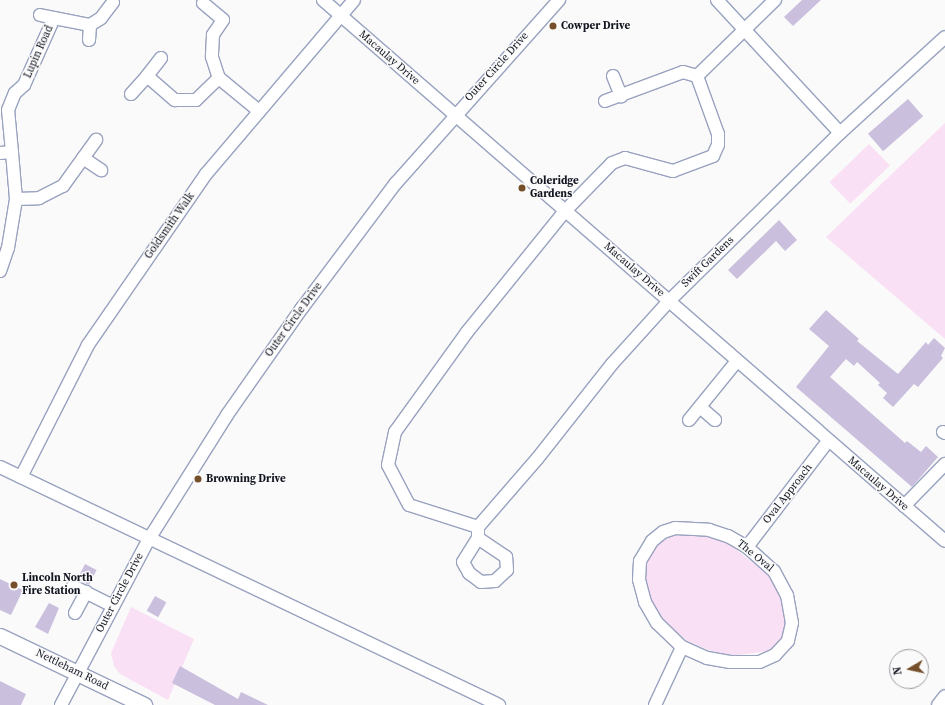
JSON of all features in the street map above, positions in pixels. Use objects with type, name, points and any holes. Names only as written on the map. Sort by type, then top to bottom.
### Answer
[{"type":"main road","name":"Nettleham Road","points":[[0,636],[144,705]]},
{"type":"street","name":"Macaulay Drive","points":[[323,0],[454,116],[669,300],[828,441],[945,541]]},
{"type":"street","name":"Goldsmith Walk","points":[[21,477],[88,345],[212,164],[354,0]]},
{"type":"street","name":"Outer Circle Drive","points":[[61,705],[149,539],[227,415],[302,308],[396,183],[454,116],[559,0]]},
{"type":"street","points":[[717,0],[840,134]]},
{"type":"street","points":[[697,76],[775,0]]},
{"type":"street","points":[[89,40],[90,25],[101,18],[113,2]]},
{"type":"street","points":[[203,3],[223,20],[213,35],[212,57],[219,78],[259,111]]},
{"type":"street","name":"Lupin Road","points":[[40,15],[90,25]]},
{"type":"street","name":"Lupin Road","points":[[0,270],[8,248],[16,199],[6,153],[8,110],[15,93],[24,85],[54,18]]},
{"type":"street","name":"Swift Gardens","points":[[565,211],[467,332],[395,432],[388,465],[409,505],[461,524],[478,532],[612,364],[669,300],[840,134],[945,37]]},
{"type":"street","points":[[131,94],[161,58]]},
{"type":"street","points":[[605,102],[683,72],[697,76]]},
{"type":"street","points":[[147,76],[176,100],[196,100],[219,78]]},
{"type":"street","points":[[613,76],[621,96]]},
{"type":"street","points":[[565,211],[612,163],[625,158],[673,171],[713,156],[718,145],[718,134],[697,76]]},
{"type":"street","points":[[16,199],[39,198],[63,186],[96,140]]},
{"type":"street","points":[[83,158],[102,170]]},
{"type":"street","points":[[689,420],[737,360]]},
{"type":"street","points":[[700,407],[715,420]]},
{"type":"street","name":"Oval Approach","points":[[747,547],[828,441]]},
{"type":"street","points":[[904,506],[945,464]]},
{"type":"street","points":[[0,467],[499,705]]},
{"type":"street","name":"The Oval","points":[[676,528],[709,530],[728,536],[747,547],[774,571],[787,595],[792,623],[788,640],[775,655],[759,662],[730,662],[707,658],[682,647],[657,623],[645,602],[639,580],[640,561],[645,550],[663,532],[676,528]]},
{"type":"street","points":[[73,586],[113,606]]},
{"type":"street","points":[[75,613],[86,592]]},
{"type":"street","points":[[655,705],[682,647]]},
{"type":"street","points":[[938,705],[945,696]]},
{"type":"shaded area","points":[[945,123],[945,339],[826,237]]},
{"type":"shaded area","points":[[869,144],[890,166],[850,204],[829,182]]},
{"type":"shaded area","points":[[687,534],[708,535],[727,542],[768,575],[783,598],[787,626],[778,644],[769,651],[730,656],[714,652],[689,642],[660,619],[649,600],[643,581],[646,563],[654,548],[668,537]]},
{"type":"shaded area","points":[[131,607],[194,639],[168,700],[120,674],[114,666],[111,653]]},
{"type":"building","points":[[802,0],[821,0],[793,26],[784,17]]},
{"type":"building","points":[[908,99],[923,116],[883,151],[868,134]]},
{"type":"building","points":[[779,220],[797,240],[785,251],[776,241],[737,279],[728,270]]},
{"type":"building","points":[[826,310],[859,339],[857,341],[898,374],[926,342],[928,345],[934,338],[945,348],[941,356],[943,358],[918,387],[914,384],[893,407],[883,398],[887,393],[878,385],[880,383],[857,362],[854,366],[846,359],[830,377],[905,443],[907,441],[921,452],[926,446],[938,457],[912,487],[796,387],[829,346],[809,329]]},
{"type":"building","points":[[85,564],[97,570],[89,585],[77,579]]},
{"type":"building","points":[[0,579],[23,590],[11,615],[0,610]]},
{"type":"building","points":[[155,596],[166,602],[158,617],[147,611]]},
{"type":"building","points":[[49,603],[59,608],[48,634],[35,627]]},
{"type":"building","points":[[180,666],[238,699],[241,692],[268,705],[215,705],[172,683]]},
{"type":"building","points":[[0,681],[26,694],[21,705],[0,705]]},
{"type":"place","name":"Cowper Drive","points":[[553,26]]},
{"type":"place","name":"Coleridge Gardens","points":[[522,188]]},
{"type":"place","name":"Browning Drive","points":[[198,479]]},
{"type":"place","name":"Lincoln North Fire Station","points":[[14,585]]}]
